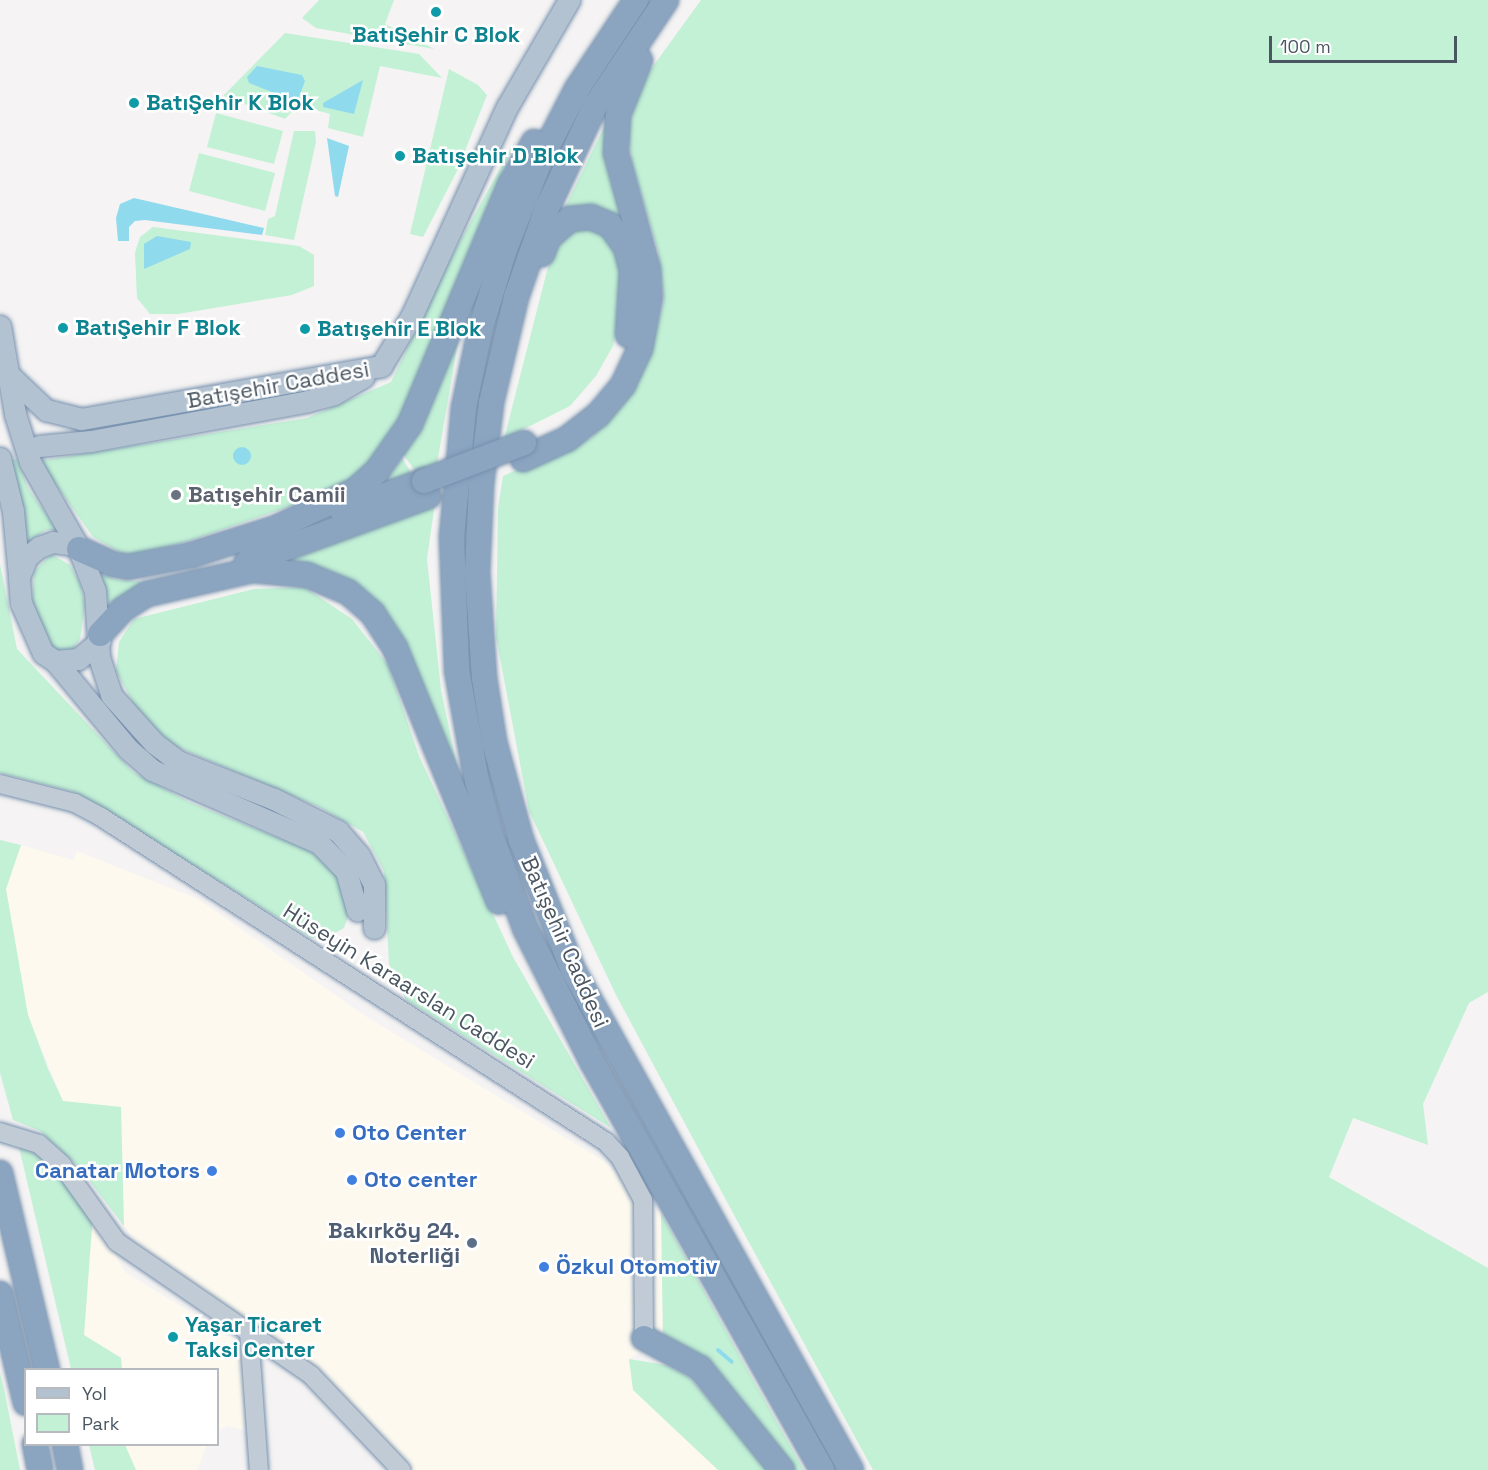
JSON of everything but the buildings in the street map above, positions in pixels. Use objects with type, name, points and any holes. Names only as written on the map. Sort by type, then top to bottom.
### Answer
[{"type":"highway","name":"Batışehir Caddesi","points":[[636,0],[577,89],[520,205],[481,327],[464,408],[452,537],[458,670],[470,747],[491,835],[535,949],[593,1063],[822,1470]]},
{"type":"highway","name":"Batışehir Caddesi","points":[[666,0],[595,106],[560,177],[528,259],[502,350],[481,484],[478,607],[494,742],[521,840],[546,910],[598,1018],[851,1470]]},
{"type":"highway","points":[[100,638],[132,601],[196,581],[524,451],[567,439],[598,415],[623,385],[640,349],[650,297],[648,269],[618,173],[617,124],[631,76],[676,0]]},
{"type":"highway","points":[[276,528],[356,490],[398,445],[511,183],[539,134],[577,89]]},
{"type":"highway","points":[[502,350],[548,238],[570,219],[582,216],[610,225],[626,247],[632,271],[632,315],[620,358],[585,406],[524,451]]},
{"type":"highway","points":[[78,547],[112,564],[142,566],[426,488]]},
{"type":"highway","points":[[196,581],[253,570],[287,571],[330,583],[372,614],[398,656],[502,909],[535,949]]},
{"type":"highway","points":[[1,1177],[47,1368]]},
{"type":"highway","points":[[0,1294],[24,1395]]},
{"type":"highway","points":[[644,1338],[700,1368],[782,1470]]},
{"type":"highway","points":[[35,1446],[40,1470]]},
{"type":"highway","points":[[65,1446],[70,1470]]},
{"type":"main road","name":"Batışehir Caddesi","points":[[10,376],[46,410],[81,419],[381,366],[412,315],[507,107],[569,0]]},
{"type":"main road","points":[[0,326],[15,414],[30,462],[78,547],[95,591],[102,677],[111,695],[154,743],[178,761],[318,819],[352,844],[374,884],[374,928]]},
{"type":"main road","points":[[39,446],[91,441],[308,401],[340,391],[381,366]]},
{"type":"main road","points":[[0,458],[13,511],[21,603],[30,632],[43,653],[55,661],[128,749],[152,770],[190,790],[319,843],[346,871],[357,910]]},
{"type":"main road","points":[[19,577],[27,557],[39,547],[53,542],[78,547]]},
{"type":"main road","points":[[55,661],[78,659],[100,638]]},
{"type":"main road","name":"Hüseyin Karaarslan Caddesi","points":[[0,784],[75,803],[101,817],[606,1142],[620,1157],[643,1200],[644,1338]]},
{"type":"main road","points":[[0,1132],[39,1144],[62,1165],[117,1242],[311,1375],[401,1470]]},
{"type":"main road","points":[[249,1332],[259,1470]]},
{"type":"shaded area","name":"Oto Center","points":[[21,845],[73,860],[77,851],[198,899],[367,1017],[602,1160],[661,1213],[663,1338],[629,1359],[633,1389],[718,1470],[408,1470],[296,1357],[135,1242],[124,1226],[121,1107],[63,1101],[28,1015],[6,889]]},
{"type":"shaded area","points":[[93,1214],[125,1272],[241,1343],[246,1431],[228,1426],[219,1430],[219,1368],[122,1368],[121,1357],[84,1335]]},
{"type":"shaded area","points":[[125,1446],[207,1446],[197,1470],[136,1470]]},
{"type":"green space","points":[[319,0],[394,0],[385,24],[434,49],[316,28],[302,18]]},
{"type":"green space","points":[[701,0],[1488,0],[1488,992],[1469,1003],[1423,1104],[1428,1145],[1353,1118],[1329,1177],[1488,1268],[1488,1470],[873,1470],[616,995],[529,811],[496,637],[498,508],[503,476],[591,438],[639,380],[653,342],[664,300],[658,251],[632,164],[628,132],[638,87]]},
{"type":"green space","points":[[285,33],[419,54],[442,78],[380,66],[363,137],[328,128],[330,114],[298,105],[285,119],[223,96]]},
{"type":"green space","points":[[449,69],[478,85],[487,95],[457,171],[423,237],[410,234]]},
{"type":"green space","points":[[216,113],[283,131],[274,164],[207,147]]},
{"type":"green space","points":[[605,125],[606,164],[624,222],[616,216],[563,211]]},
{"type":"green space","points":[[294,131],[315,131],[316,142],[294,240],[265,235],[268,219],[275,216]]},
{"type":"green space","points":[[516,139],[391,440],[347,487],[189,541],[128,557],[93,537],[39,461],[307,418],[391,382],[452,256]]},
{"type":"green space","points":[[199,153],[275,173],[265,211],[189,191]]},
{"type":"green space","points":[[153,227],[299,246],[314,255],[314,286],[292,295],[178,314],[150,314],[137,298],[135,253],[140,237]]},
{"type":"green space","points":[[574,228],[600,230],[614,245],[622,282],[621,313],[613,346],[596,376],[570,406],[504,439],[547,271],[555,249]]},
{"type":"green space","points":[[460,330],[437,464],[416,472],[403,454]]},
{"type":"green space","points":[[402,458],[412,474],[379,485],[393,471]]},
{"type":"green space","points":[[17,459],[28,488],[57,530],[46,530],[26,544],[11,460]]},
{"type":"green space","points":[[435,503],[427,559],[441,690],[461,785],[396,626],[374,598],[351,581],[326,569],[291,560]]},
{"type":"green space","points":[[51,554],[70,565],[81,586],[85,605],[80,639],[72,650],[61,652],[50,647],[32,608],[34,572]]},
{"type":"green space","points":[[0,564],[17,649],[133,772],[189,802],[308,850],[333,868],[344,890],[348,917],[344,928],[328,937],[311,938],[74,792],[0,773]]},
{"type":"green space","points":[[101,574],[119,580],[140,581],[141,584],[109,604]]},
{"type":"green space","points":[[304,587],[352,619],[388,665],[419,756],[513,957],[611,1128],[406,1000],[389,964],[384,871],[363,832],[319,807],[170,744],[133,703],[116,671],[119,642],[134,619],[254,589]]},
{"type":"green space","points":[[0,840],[21,845],[6,889],[28,1015],[48,1069],[63,1101],[121,1107],[124,1226],[78,1166],[40,1131],[13,1120],[0,1073]]},
{"type":"green space","points":[[19,1147],[49,1160],[93,1214],[84,1335],[121,1358],[122,1368],[71,1368]]},
{"type":"green space","points":[[661,1213],[804,1470],[790,1470],[663,1338]]},
{"type":"green space","points":[[629,1359],[666,1365],[690,1378],[770,1470],[718,1470],[633,1390]]},
{"type":"green space","points":[[0,1373],[4,1389],[20,1470],[0,1470]]},
{"type":"green space","points":[[89,1446],[125,1446],[136,1470],[95,1470]]},
{"type":"water","points":[[257,66],[302,75],[305,81],[297,102],[249,83],[247,77]]},
{"type":"water","points":[[363,80],[354,114],[323,107],[323,103]]},
{"type":"water","points":[[327,138],[349,146],[338,197],[335,196]]},
{"type":"water","points":[[134,198],[264,228],[262,235],[145,220],[135,221],[129,227],[129,241],[118,241],[116,218],[120,204]]},
{"type":"water","points":[[157,236],[191,242],[190,249],[144,269],[144,244]]},
{"type":"water","points":[[238,447],[246,447],[251,452],[249,463],[238,465],[233,460],[233,452]]},
{"type":"waterway","points":[[718,1350],[732,1362]]},
{"type":"place","name":"BatıŞehir C Blok","points":[[436,12]]},
{"type":"place","name":"BatıŞehir K Blok","points":[[134,103]]},
{"type":"place","name":"Batışehir D Blok","points":[[400,156]]},
{"type":"place","name":"BatıŞehir F Blok","points":[[63,328]]},
{"type":"place","name":"Batışehir E Blok","points":[[305,329]]},
{"type":"place","name":"Batışehir Camii","points":[[176,495]]},
{"type":"place","name":"Oto Center","points":[[340,1133]]},
{"type":"place","name":"Canatar Motors","points":[[212,1171]]},
{"type":"place","name":"Oto center","points":[[352,1180]]},
{"type":"place","name":"Bakırköy 24. Noterliği","points":[[472,1243]]},
{"type":"place","name":"Özkul Otomotiv","points":[[544,1267]]},
{"type":"place","name":"Yaşar Ticaret Taksi Center","points":[[173,1337]]}]
